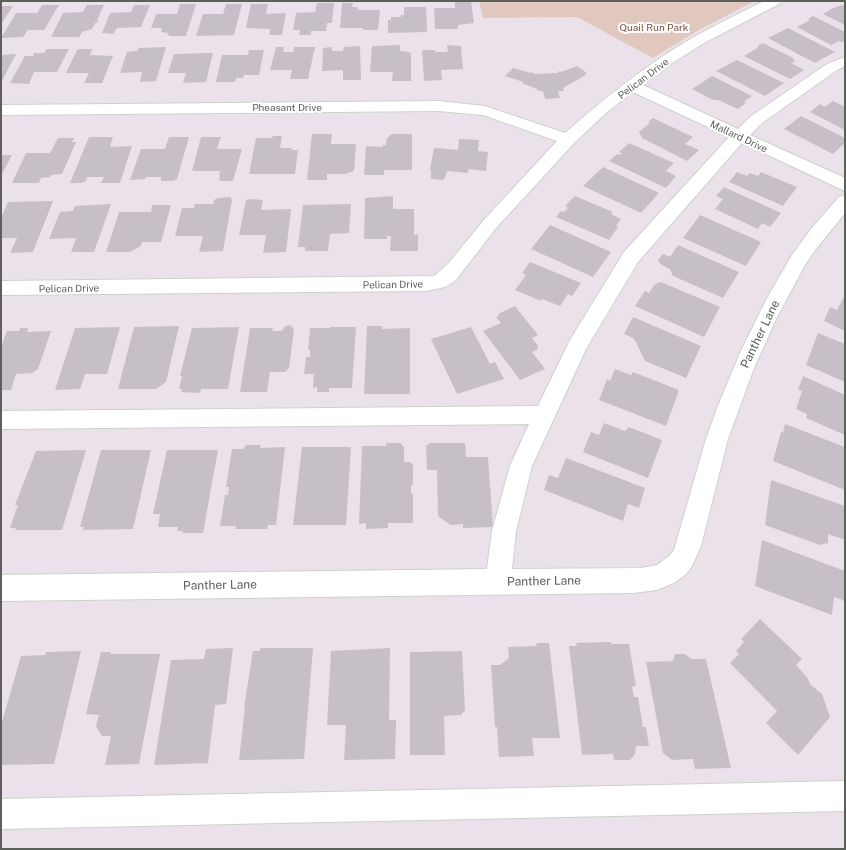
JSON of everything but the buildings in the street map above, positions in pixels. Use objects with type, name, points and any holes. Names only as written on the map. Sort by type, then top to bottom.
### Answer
[{"type":"street","name":"Pelican Drive","points":[[1,288],[426,284],[438,282],[448,276],[455,269],[490,224],[568,139],[602,109],[664,62],[699,40],[774,1]]},
{"type":"street","points":[[498,581],[504,531],[521,466],[577,346],[631,257],[679,202],[756,120],[832,67],[845,60]]},
{"type":"street","name":"Mallard Drive","points":[[632,86],[845,185]]},
{"type":"street","name":"Pheasant Drive","points":[[1,110],[438,106],[485,111],[568,139]]},
{"type":"street","name":"Panther Lane","points":[[1,588],[498,581],[643,581],[659,578],[673,570],[683,558],[718,437],[743,370],[789,276],[813,238],[845,201]]},
{"type":"street","points":[[1,420],[545,415]]},
{"type":"street","points":[[1,814],[845,796]]},
{"type":"green space","name":"Quail Run Park","points":[[479,1],[755,1],[699,30],[653,58],[577,17],[483,18]]}]
